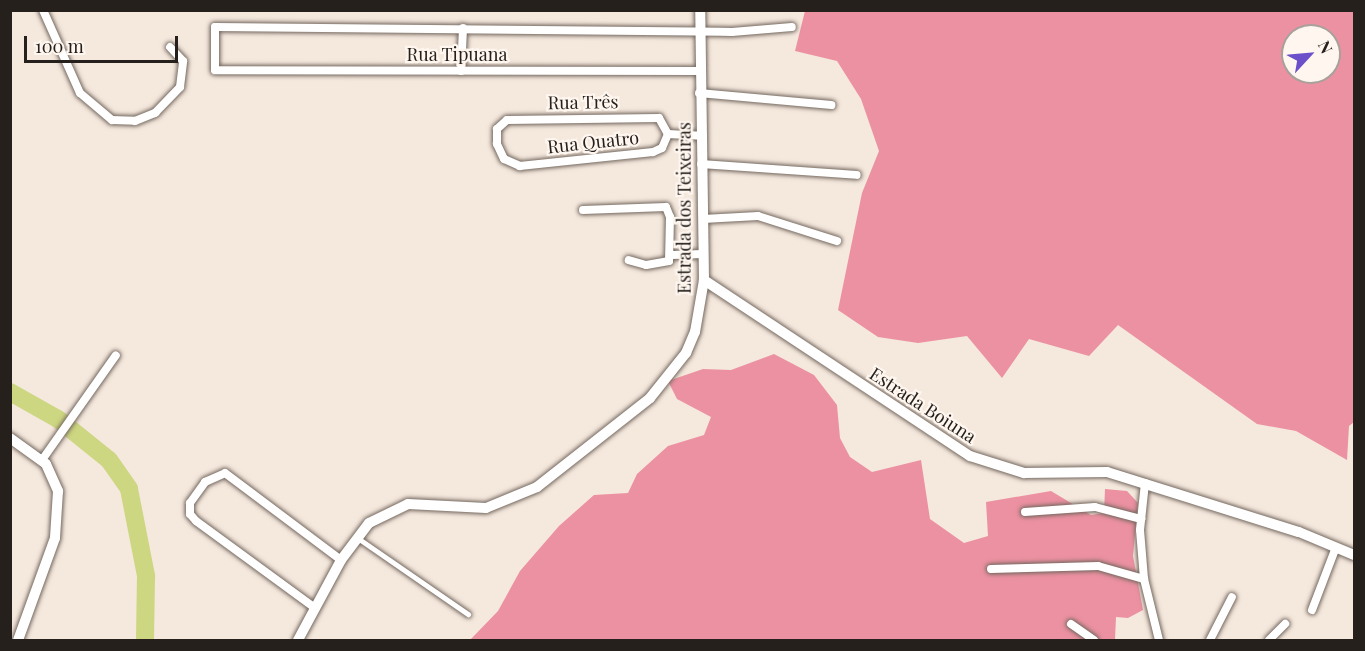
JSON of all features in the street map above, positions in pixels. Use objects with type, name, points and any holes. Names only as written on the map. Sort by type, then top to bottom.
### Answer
[{"type":"street","points":[[43,10],[80,93],[112,120],[135,121],[155,112],[180,87],[183,61],[170,46]]},
{"type":"street","name":"Estrada dos Teixeiras","points":[[298,640],[356,536],[386,512],[408,504],[486,508],[545,480],[623,421],[666,380],[695,332],[704,280],[698,71],[700,10]]},
{"type":"street","name":"Rua Tipuana","points":[[463,28],[215,27],[215,70],[698,71]]},
{"type":"street","points":[[461,71],[463,28],[699,30],[792,27]]},
{"type":"street","points":[[699,93],[831,105]]},
{"type":"street","name":"Rua Três","points":[[520,166],[504,159],[497,144],[497,129],[507,120],[659,118],[667,138]]},
{"type":"street","points":[[667,138],[701,136]]},
{"type":"street","name":"Rua Quatro","points":[[520,166],[653,152],[667,138]]},
{"type":"street","points":[[701,164],[857,175]]},
{"type":"street","points":[[583,210],[659,204],[670,217],[672,255]]},
{"type":"street","points":[[703,219],[758,216],[837,241]]},
{"type":"street","points":[[629,260],[661,265],[672,255],[703,254]]},
{"type":"street","name":"Estrada Boiuna","points":[[704,280],[970,456],[1024,472],[1107,472],[1336,547],[1354,555]]},
{"type":"street","points":[[42,460],[116,356]]},
{"type":"street","points":[[10,438],[42,460],[54,477],[59,518],[15,639]]},
{"type":"street","points":[[315,608],[196,521],[190,514],[190,503],[205,482],[225,473],[341,560]]},
{"type":"street","points":[[1145,483],[1141,519],[1144,579],[1159,640]]},
{"type":"street","points":[[1025,512],[1095,507],[1141,519]]},
{"type":"street","points":[[1312,610],[1336,547]]},
{"type":"street","points":[[991,569],[1098,566],[1144,579]]},
{"type":"street","points":[[1210,640],[1232,597]]},
{"type":"street","points":[[1071,624],[1094,640]]},
{"type":"street","points":[[1269,640],[1286,624]]},
{"type":"lane","points":[[356,536],[468,614]]},
{"type":"shaded area","points":[[805,11],[1354,11],[1354,422],[1349,426],[1347,460],[1296,431],[1257,424],[1118,325],[1089,356],[1029,339],[1002,378],[967,336],[918,343],[878,337],[838,310],[862,193],[879,151],[861,99],[837,61],[795,51]]},
{"type":"shaded area","points":[[774,354],[814,375],[837,405],[840,438],[850,457],[872,472],[921,460],[930,519],[964,543],[988,536],[986,502],[1051,491],[1091,515],[1104,513],[1105,489],[1127,491],[1138,503],[1133,556],[1143,610],[1128,618],[1116,617],[1115,640],[470,640],[498,611],[520,571],[559,526],[594,495],[628,493],[637,474],[668,446],[704,435],[711,417],[677,399],[668,381],[703,369],[731,370]]},
{"type":"waterway","points":[[10,392],[58,419],[109,460],[129,489],[146,576],[145,640]]}]
